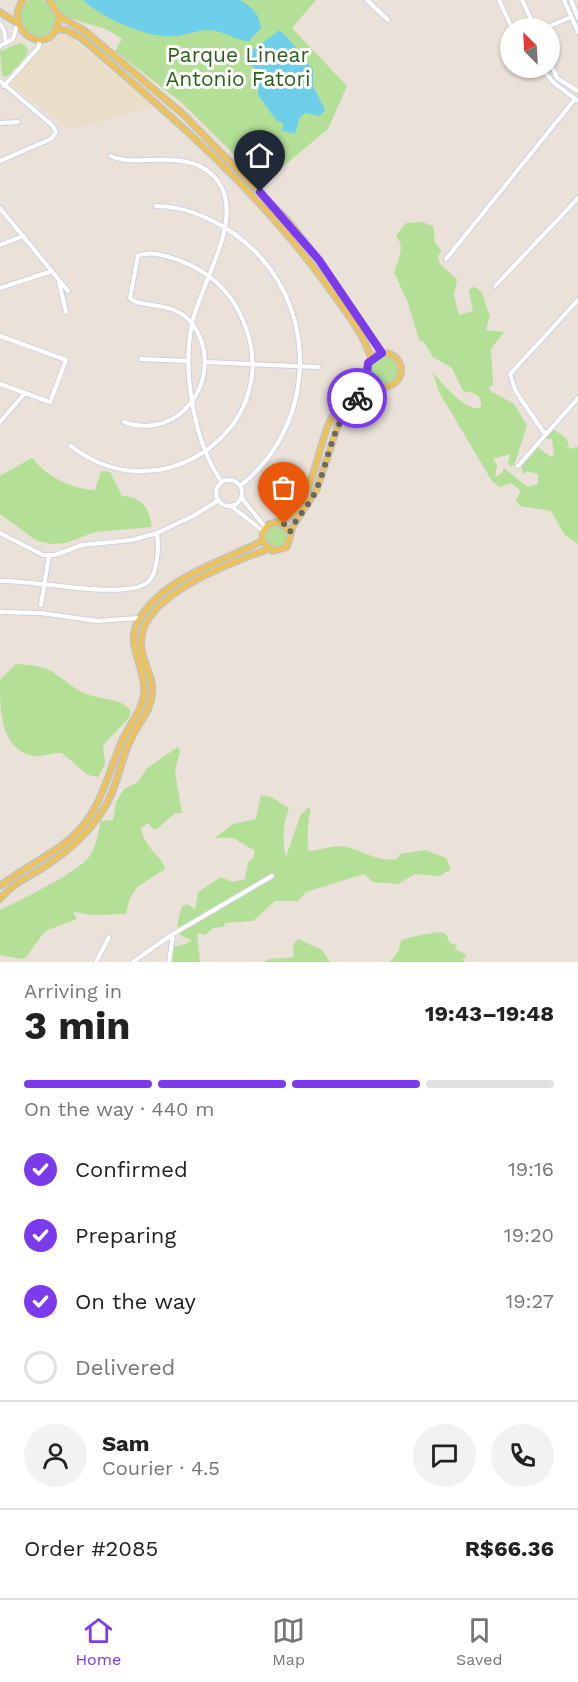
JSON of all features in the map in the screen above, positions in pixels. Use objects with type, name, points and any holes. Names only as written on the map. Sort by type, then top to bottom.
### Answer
[{"type":"main road","points":[[15,24],[17,6],[23,0]]},
{"type":"main road","points":[[50,0],[58,16],[86,31],[184,115],[253,184],[319,260],[382,353]]},
{"type":"main road","points":[[0,13],[15,24],[26,38],[40,40],[56,29],[66,30],[81,38],[179,121],[284,229],[340,304],[371,358]]},
{"type":"main road","points":[[56,29],[58,16]]},
{"type":"main road","points":[[0,898],[12,886],[56,859],[81,838],[93,825],[112,796],[127,746],[145,716],[152,699],[150,674],[141,644],[143,630],[152,614],[166,599],[185,587],[268,549],[278,551],[287,547],[290,532],[317,489],[339,422],[352,404],[374,385],[392,386],[400,377],[401,365],[393,355],[382,353],[371,358],[366,369],[374,385]]},
{"type":"main road","points":[[268,549],[262,541],[264,529],[289,519],[299,506],[310,486],[332,418],[367,375]]},
{"type":"main road","points":[[279,522],[290,532]]},
{"type":"main road","points":[[0,886],[63,845],[77,832],[99,803],[121,743],[144,699],[145,683],[133,644],[139,618],[155,599],[173,584],[262,541]]},
{"type":"street","points":[[367,0],[388,20]]},
{"type":"street","points":[[499,0],[507,18]]},
{"type":"street","points":[[522,0],[530,18]]},
{"type":"street","points":[[564,0],[578,32]]},
{"type":"street","points":[[571,0],[578,18]]},
{"type":"street","points":[[560,22],[571,17]]},
{"type":"street","points":[[0,24],[7,36],[6,43]]},
{"type":"street","points":[[0,46],[13,39],[15,24]]},
{"type":"street","points":[[4,86],[38,48],[40,40]]},
{"type":"street","points":[[446,259],[576,100],[550,78]]},
{"type":"street","points":[[557,78],[578,91]]},
{"type":"street","points":[[0,81],[52,125],[56,132],[51,138],[0,161]]},
{"type":"street","points":[[0,123],[18,122]]},
{"type":"street","points":[[111,156],[120,159],[175,160],[206,169],[218,183],[225,200],[226,229],[222,244],[207,275],[192,323],[188,361],[193,402],[206,451],[222,482]]},
{"type":"street","points":[[495,286],[578,198]]},
{"type":"street","points":[[156,206],[195,214],[226,229],[264,262],[285,293],[296,325],[301,366],[295,409],[284,436],[264,464],[240,486]]},
{"type":"street","points":[[0,208],[68,291]]},
{"type":"street","points":[[0,245],[24,236]]},
{"type":"street","points":[[71,446],[96,462],[138,472],[180,465],[206,451],[228,431],[238,417],[249,392],[253,364],[249,337],[240,313],[225,291],[207,275],[170,258],[144,254],[136,259],[131,300],[172,309],[192,323],[201,342],[206,362],[202,385],[193,402],[172,418],[156,424],[140,425],[124,422]]},
{"type":"street","points":[[0,288],[52,271]]},
{"type":"street","points":[[58,278],[66,312]]},
{"type":"street","points":[[545,434],[512,385],[510,374],[578,300]]},
{"type":"street","points":[[0,336],[66,360],[50,402],[0,384]]},
{"type":"street","points":[[141,359],[188,361]]},
{"type":"street","points":[[206,362],[318,367]]},
{"type":"street","points":[[0,422],[25,393]]},
{"type":"street","points":[[518,466],[578,398]]},
{"type":"street","points":[[222,482],[234,481],[240,486],[241,497],[264,529]]},
{"type":"street","points":[[222,482],[216,492],[219,500],[231,505],[264,529]]},
{"type":"street","points":[[231,505],[241,497]]},
{"type":"street","points":[[0,533],[35,552],[49,556],[82,545],[132,540],[157,533],[194,516],[219,500]]},
{"type":"street","points":[[0,581],[116,590],[145,584],[154,569],[157,533]]},
{"type":"street","points":[[41,604],[49,556]]},
{"type":"street","points":[[0,612],[42,613],[98,621],[139,618]]},
{"type":"street","points":[[133,962],[173,934],[272,876]]},
{"type":"street","points":[[169,962],[173,934]]},
{"type":"street","points":[[96,962],[109,937]]},
{"type":"shaded area","points":[[60,33],[71,38],[154,107],[70,129],[10,84],[42,47],[47,46]]},
{"type":"green space","points":[[36,-1],[49,5],[55,18],[49,31],[36,37],[23,31],[17,18],[23,5]]},
{"type":"green space","name":"Parque Linear Antonio Fatori","points":[[52,0],[316,0],[292,28],[347,86],[328,129],[263,183],[182,103],[115,51],[122,39],[106,29],[63,16]]},
{"type":"green space","points":[[20,43],[25,45],[28,51],[26,55],[6,77],[2,76],[0,51]]},
{"type":"green space","points":[[422,222],[433,226],[435,242],[441,251],[438,256],[440,264],[457,279],[454,296],[459,315],[473,311],[469,291],[472,287],[477,288],[482,294],[490,315],[486,330],[504,332],[491,349],[493,385],[489,387],[490,391],[514,404],[527,426],[514,465],[510,466],[508,463],[510,454],[493,459],[497,466],[495,477],[502,473],[504,468],[527,487],[538,484],[538,474],[527,471],[524,474],[523,458],[536,446],[551,457],[554,456],[552,439],[544,438],[552,428],[567,439],[569,449],[578,447],[578,544],[565,535],[551,511],[520,506],[516,500],[521,491],[511,483],[500,487],[492,481],[439,392],[433,373],[461,401],[474,408],[481,408],[478,397],[473,393],[463,391],[452,368],[433,357],[424,342],[419,340],[408,303],[394,272],[401,249],[396,236],[406,223]]},
{"type":"green space","points":[[384,356],[394,360],[398,370],[394,380],[384,384],[374,380],[370,370],[374,360]]},
{"type":"green space","points":[[32,458],[60,481],[86,489],[95,490],[101,471],[110,472],[122,496],[135,499],[143,505],[149,514],[152,527],[95,532],[66,543],[52,544],[37,541],[0,514],[0,476]]},
{"type":"green space","points":[[276,526],[284,529],[287,537],[284,545],[276,548],[268,545],[265,537],[268,529]]},
{"type":"green space","points":[[16,664],[45,668],[83,693],[118,702],[128,707],[131,712],[129,718],[103,745],[105,764],[98,777],[88,775],[62,753],[34,756],[14,746],[4,727],[0,680]]},
{"type":"green space","points":[[178,747],[180,751],[175,772],[182,813],[175,813],[157,829],[153,829],[148,823],[141,828],[146,842],[165,869],[137,887],[129,900],[126,914],[93,915],[73,912],[77,919],[45,931],[26,957],[21,959],[0,955],[0,910],[48,886],[83,863],[95,845],[100,821],[113,820],[116,802],[124,789],[138,782],[147,768]]},
{"type":"green space","points":[[261,795],[271,797],[289,808],[284,832],[286,857],[300,816],[308,807],[311,810],[308,831],[309,851],[342,846],[390,860],[397,859],[400,854],[425,850],[446,858],[451,869],[440,876],[415,874],[398,884],[373,882],[364,874],[306,892],[298,901],[275,901],[253,921],[225,923],[224,926],[230,926],[213,928],[205,935],[197,933],[200,962],[171,962],[172,947],[192,940],[181,936],[177,925],[182,906],[188,904],[195,910],[198,892],[221,877],[232,882],[245,879],[248,862],[253,859],[255,851],[233,838],[215,838],[233,824],[256,819]]},
{"type":"green space","points":[[440,932],[446,934],[450,943],[457,945],[455,949],[467,955],[463,959],[465,962],[390,962],[399,950],[401,941]]},
{"type":"green space","points":[[298,939],[322,950],[330,962],[264,962],[270,959],[294,957],[293,945]]},
{"type":"water","points":[[83,0],[240,0],[255,11],[261,28],[248,42],[218,31],[208,30],[176,36],[153,35],[102,14]]},
{"type":"water","points":[[280,30],[304,56],[305,62],[313,68],[313,86],[325,110],[320,116],[305,113],[300,117],[295,134],[281,130],[284,124],[276,120],[258,95],[259,72],[250,64],[246,55]]},
{"type":"way so far","points":[[284,524],[290,532],[306,510],[317,489],[329,445],[339,422],[357,398]]},
{"type":"route","points":[[260,192],[290,223],[319,260],[382,353],[371,358],[366,369],[374,385],[357,398]]}]
